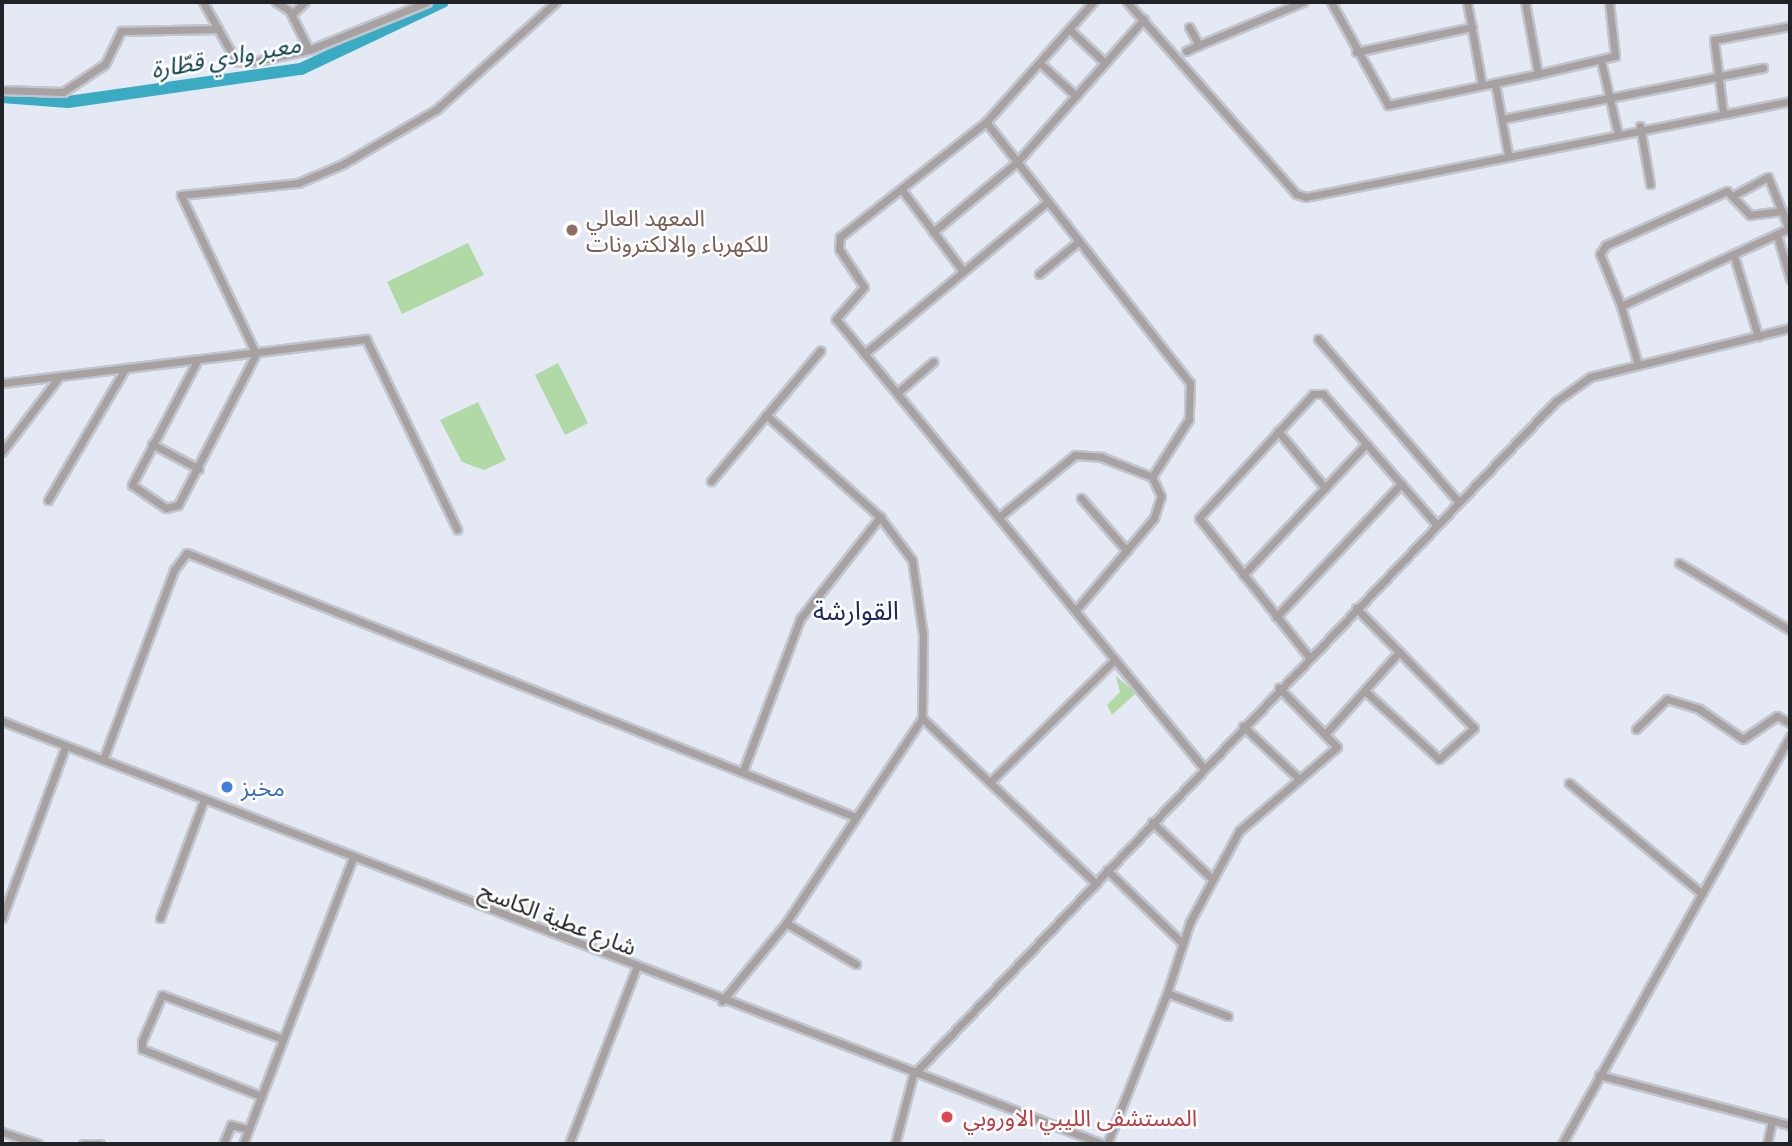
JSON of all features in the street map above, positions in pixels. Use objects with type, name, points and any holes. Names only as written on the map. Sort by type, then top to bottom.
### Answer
[{"type":"street","points":[[203,2],[236,61],[309,50],[427,2]]},
{"type":"street","points":[[276,2],[290,12],[309,50]]},
{"type":"street","points":[[290,12],[305,2]]},
{"type":"street","points":[[256,354],[181,195],[298,183],[355,158],[438,109],[556,2]]},
{"type":"street","points":[[1093,2],[986,122],[838,243],[864,287],[835,319],[1203,767]]},
{"type":"street","points":[[1127,2],[1296,194],[1508,154],[1617,130],[1790,101]]},
{"type":"street","points":[[1186,51],[1303,2]]},
{"type":"street","points":[[1331,2],[1384,104],[1615,56],[1617,48],[1609,2]]},
{"type":"street","points":[[1468,2],[1482,85]]},
{"type":"street","points":[[1525,2],[1538,74]]},
{"type":"street","points":[[933,232],[1017,162],[1144,19]]},
{"type":"street","points":[[1723,112],[1716,77],[1714,40],[1790,26]]},
{"type":"street","points":[[1189,27],[1199,45]]},
{"type":"street","points":[[1356,52],[1472,27]]},
{"type":"street","points":[[2,90],[64,92],[104,64],[121,30],[218,29]]},
{"type":"street","points":[[1070,30],[1105,63]]},
{"type":"street","points":[[1601,61],[1617,130]]},
{"type":"street","points":[[1040,63],[1076,96]]},
{"type":"street","points":[[1502,119],[1763,68]]},
{"type":"street","points":[[1495,83],[1508,154]]},
{"type":"street","points":[[986,122],[1193,390],[1189,419],[1152,477],[1160,507],[1127,551],[1076,610]]},
{"type":"street","points":[[1640,126],[1650,184]]},
{"type":"street","points":[[1620,306],[1790,228],[1768,177],[1734,195]]},
{"type":"street","points":[[902,190],[962,270]]},
{"type":"street","points":[[1638,365],[1601,249],[1727,191],[1734,195],[1750,215],[1782,211]]},
{"type":"street","points":[[864,354],[1048,201]]},
{"type":"street","points":[[1777,235],[1790,279]]},
{"type":"street","points":[[1039,274],[1079,241]]},
{"type":"street","points":[[1734,256],[1758,336]]},
{"type":"street","points":[[895,1144],[913,1075],[1457,500],[1572,387],[1638,365],[1790,328]]},
{"type":"street","points":[[1318,339],[1457,500]]},
{"type":"street","points":[[2,383],[370,340],[457,529]]},
{"type":"street","points":[[711,481],[820,351]]},
{"type":"street","points":[[197,361],[132,483],[135,493],[175,507],[199,468],[256,354]]},
{"type":"street","points":[[897,393],[933,362]]},
{"type":"street","points":[[48,500],[125,369]]},
{"type":"street","points":[[2,452],[59,377]]},
{"type":"street","points":[[1309,657],[1199,516],[1318,392],[1435,523]]},
{"type":"street","points":[[722,1000],[786,923],[922,718],[917,573],[880,517],[766,415]]},
{"type":"street","points":[[1279,431],[1325,488]]},
{"type":"street","points":[[152,444],[199,468]]},
{"type":"street","points":[[1243,575],[1366,444]]},
{"type":"street","points":[[999,517],[1075,454],[1101,457],[1152,477]]},
{"type":"street","points":[[1276,618],[1401,484]]},
{"type":"street","points":[[1081,498],[1127,551]]},
{"type":"street","points":[[743,771],[800,619],[880,517]]},
{"type":"street","points":[[103,760],[174,570],[187,553],[855,817]]},
{"type":"street","points":[[1679,563],[1790,630]]},
{"type":"street","points":[[1356,608],[1474,723],[1472,732],[1443,759],[1436,757],[1365,691]]},
{"type":"street","points":[[1326,732],[1399,652]]},
{"type":"street","points":[[990,782],[1115,659]]},
{"type":"street","points":[[1105,1144],[1167,993],[1181,942],[1239,831],[1336,749],[1326,732],[1279,688]]},
{"type":"street","points":[[1636,729],[1667,699],[1699,709],[1743,739],[1777,716],[1790,723]]},
{"type":"street","points":[[922,718],[1095,883]]},
{"type":"street","name":"شارع عطية الكاسح","points":[[2,721],[636,969],[913,1075],[1105,1144]]},
{"type":"street","points":[[1243,726],[1298,779]]},
{"type":"street","points":[[1562,1144],[1700,892],[1790,736]]},
{"type":"street","points":[[2,918],[66,745]]},
{"type":"street","points":[[1569,783],[1700,892]]},
{"type":"street","points":[[160,918],[204,800]]},
{"type":"street","points":[[1152,822],[1212,879]]},
{"type":"street","points":[[243,1144],[353,858]]},
{"type":"street","points":[[1107,870],[1181,942]]},
{"type":"street","points":[[786,923],[856,964]]},
{"type":"street","points":[[572,1143],[636,969]]},
{"type":"street","points":[[1167,993],[1228,1016]]},
{"type":"street","points":[[261,1096],[142,1049],[142,1041],[162,995],[283,1039]]},
{"type":"street","points":[[1599,1075],[1790,1125]]},
{"type":"street","points":[[1767,1144],[1772,1121]]},
{"type":"street","points":[[223,1144],[231,1125],[248,1129]]},
{"type":"street","points":[[2,1132],[38,1144]]},
{"type":"street","points":[[83,1144],[100,1144]]},
{"type":"green space","points":[[468,243],[484,275],[402,314],[387,282]]},
{"type":"green space","points":[[558,363],[588,423],[565,435],[535,375]]},
{"type":"green space","points":[[478,402],[506,460],[484,470],[462,462],[440,420]]},
{"type":"green space","points":[[1116,676],[1136,693],[1112,715],[1107,705],[1120,692]]},
{"type":"waterway","name":"معبر وادي قطّارة","points":[[2,97],[68,102],[301,69],[443,2]]},
{"type":"place","name":"المعهد العالي للكهرباء والالكترونات","points":[[572,230]]},
{"type":"place","name":"مخبز","points":[[227,787]]},
{"type":"place","name":"المستشفی الليبي الاوروبي","points":[[947,1117]]},
{"type":"district","name":"القوارشة","points":[[856,611]]}]
